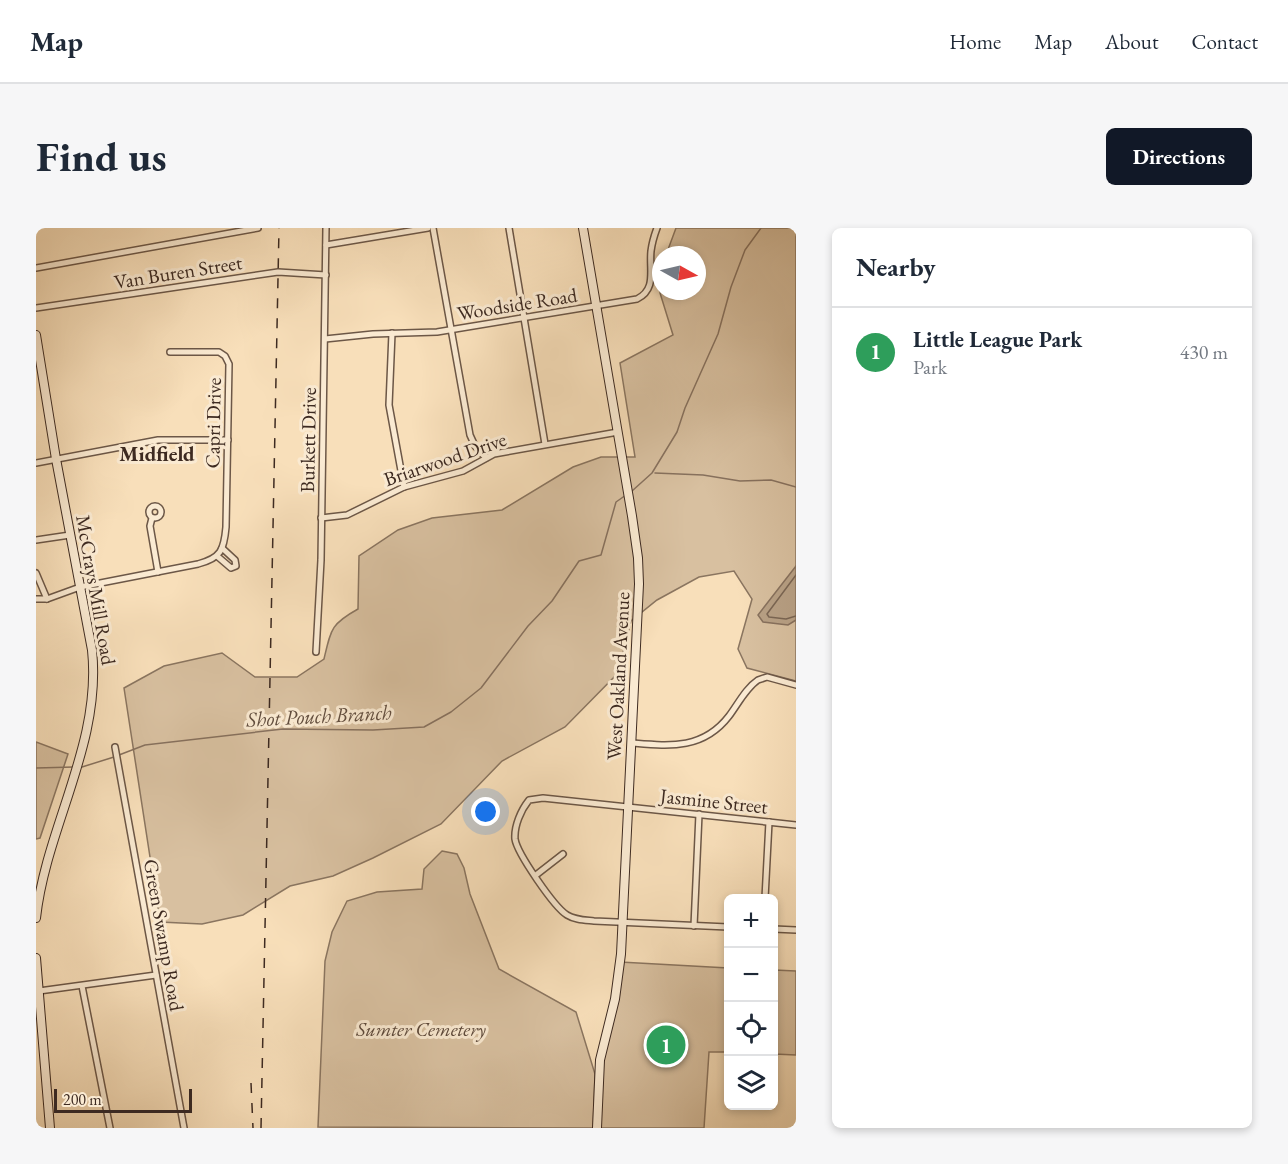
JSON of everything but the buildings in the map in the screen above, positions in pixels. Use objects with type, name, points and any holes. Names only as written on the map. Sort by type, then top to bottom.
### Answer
[{"type":"street","points":[[36,268],[258,228]]},
{"type":"street","name":"Burkett Drive","points":[[316,652],[321,518],[326,228]]},
{"type":"street","points":[[326,245],[428,228]]},
{"type":"street","points":[[433,228],[470,435],[475,446],[486,458]]},
{"type":"street","points":[[509,228],[545,444]]},
{"type":"street","name":"West Oakland Avenue","points":[[583,228],[627,486],[638,558],[639,584],[623,922],[617,991],[600,1060],[597,1128]]},
{"type":"street","name":"Woodside Road","points":[[325,339],[452,330],[637,299],[646,292],[651,278],[651,249],[657,228]]},
{"type":"street","name":"Van Buren Street","points":[[36,308],[278,272],[326,275]]},
{"type":"street","points":[[392,333],[389,405],[404,487]]},
{"type":"street","name":"McCrays Mill Road","points":[[36,335],[39,364],[92,650],[94,674],[89,721],[45,872],[36,918]]},
{"type":"street","name":"Capri Drive","points":[[170,352],[219,352],[227,359],[230,370],[226,527],[222,548],[217,556]]},
{"type":"street","name":"Briarwood Drive","points":[[321,518],[347,515],[404,487],[463,471],[486,458],[501,453],[618,432]]},
{"type":"street","points":[[36,463],[158,440],[228,440]]},
{"type":"street","points":[[152,518],[150,526],[158,572]]},
{"type":"street","points":[[36,540],[70,535]]},
{"type":"street","points":[[36,599],[47,599],[80,587],[198,564],[217,556],[231,568],[236,566],[235,560],[222,548]]},
{"type":"street","points":[[36,573],[47,599]]},
{"type":"street","points":[[632,743],[676,746],[695,741],[722,724],[759,680],[767,677],[796,685]]},
{"type":"street","name":"Green Swamp Road","points":[[116,753],[184,1128]]},
{"type":"street","name":"Jasmine Street","points":[[536,875],[518,847],[515,836],[522,810],[529,800],[543,798],[796,825]]},
{"type":"street","points":[[694,926],[699,814]]},
{"type":"street","points":[[765,894],[769,822]]},
{"type":"street","points":[[562,855],[536,875],[552,901],[572,918],[724,927]]},
{"type":"street","points":[[778,929],[796,930]]},
{"type":"street","points":[[36,958],[50,1128]]},
{"type":"street","points":[[39,991],[156,975]]},
{"type":"street","points":[[82,986],[110,1128]]},
{"type":"green space","points":[[676,228],[796,228],[796,681],[747,668],[738,649],[752,599],[734,571],[699,577],[657,600],[631,621],[618,673],[565,727],[502,761],[441,824],[333,876],[290,886],[243,915],[202,924],[160,922],[124,688],[164,666],[222,653],[255,677],[297,677],[324,659],[334,628],[342,619],[358,609],[359,556],[398,530],[432,518],[502,510],[573,467],[601,457],[635,457],[620,363],[673,335],[662,300],[706,300],[706,246],[669,246]]},
{"type":"green space","points":[[36,742],[68,754],[40,838],[36,839]]},
{"type":"green space","name":"Sumter Cemetery","points":[[442,851],[457,854],[464,868],[470,894],[499,969],[576,1012],[595,1074],[593,1128],[318,1127],[325,961],[332,932],[347,901],[377,892],[422,889],[424,869]]},
{"type":"green space","points":[[620,962],[724,968],[724,1052],[709,1052],[704,1128],[597,1128],[599,1078]]},
{"type":"green space","points":[[778,970],[796,971],[796,1055],[778,1054]]},
{"type":"water","points":[[796,566],[796,620],[788,625],[763,622],[758,615]]},
{"type":"waterway","points":[[632,491],[652,473],[677,432],[685,408],[718,334],[731,287],[745,250],[761,228]]},
{"type":"waterway","name":"Shot Pouch Branch","points":[[655,473],[703,475],[740,481],[771,480],[796,487]]},
{"type":"waterway","name":"Shot Pouch Branch","points":[[119,755],[145,745],[283,729],[373,730],[424,727],[451,712],[481,688],[528,626],[552,601],[579,561],[601,555],[616,502],[626,495]]},
{"type":"waterway","name":"Shot Pouch Branch","points":[[82,767],[114,757]]},
{"type":"waterway","name":"Shot Pouch Branch","points":[[36,768],[74,767]]},
{"type":"railway","points":[[261,1128],[279,228]]},
{"type":"railway","points":[[251,1083],[253,1128]]},
{"type":"place","name":"Little League Park","points":[[666,1045]]},
{"type":"district","name":"Midfield","points":[[157,454]]}]
